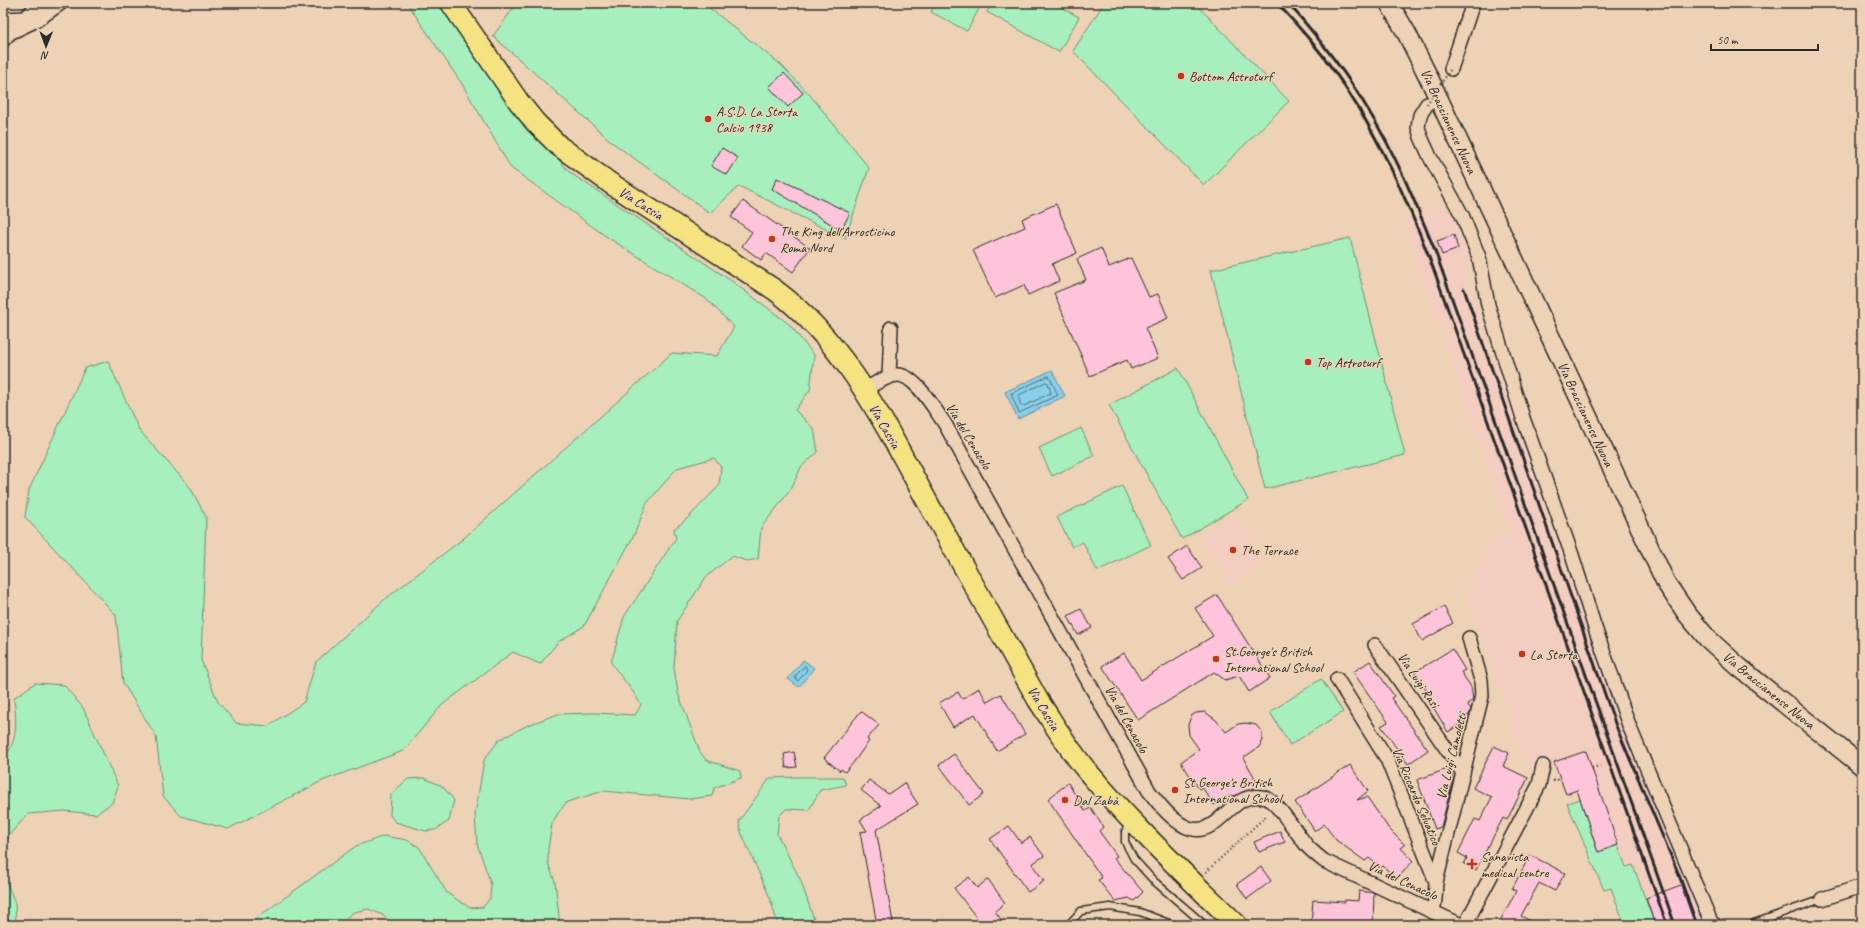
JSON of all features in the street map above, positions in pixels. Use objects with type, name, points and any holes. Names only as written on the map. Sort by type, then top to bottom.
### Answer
[{"type":"main road","name":"Via Cassia","points":[[451,3],[512,92],[548,136],[590,170],[755,276],[790,301],[818,327],[842,358],[863,390],[907,464],[1042,705],[1060,734],[1084,767],[1131,820],[1237,925]]},
{"type":"main road","name":"Via Braccianense Nuova","points":[[1389,3],[1406,32],[1427,74],[1666,583],[1687,614],[1707,638],[1739,667],[1862,766]]},
{"type":"street","points":[[14,31],[24,18],[40,3]]},
{"type":"street","points":[[3,40],[14,31],[36,20],[61,3]]},
{"type":"street","points":[[1451,69],[1474,3]]},
{"type":"street","points":[[3,19],[24,18]]},
{"type":"street","points":[[3,19],[14,31]]},
{"type":"street","points":[[1427,104],[1420,115],[1418,127],[1421,137],[1430,157],[1462,215],[1479,257],[1488,305],[1523,418],[1572,555],[1594,625],[1630,728],[1711,922],[1715,925]]},
{"type":"street","points":[[863,390],[889,377],[891,328]]},
{"type":"street","name":"Via del Cenacolo","points":[[889,377],[897,375],[911,380],[945,424],[1149,791],[1166,812],[1183,826],[1196,830],[1209,828],[1238,804],[1256,796],[1269,799],[1308,847],[1324,861],[1345,872],[1370,881],[1461,925]]},
{"type":"street","name":"Via Luigi Camoletti","points":[[1436,882],[1482,696],[1481,680],[1469,638]]},
{"type":"street","name":"Via Luigi Rasi","points":[[1375,645],[1463,773]]},
{"type":"street","name":"Via Riccardo Selvatico","points":[[1337,679],[1387,759],[1436,882],[1433,912]]},
{"type":"street","points":[[1465,925],[1539,786],[1543,766]]},
{"type":"street","points":[[1822,899],[1862,886]]},
{"type":"lane","points":[[1131,820],[1125,832],[1125,842],[1128,850],[1154,881],[1205,925]]},
{"type":"lane","points":[[1754,925],[1754,923],[1822,899]]},
{"type":"lane","points":[[1068,925],[1081,911],[1110,907],[1140,912],[1174,925]]},
{"type":"path","points":[[1427,104],[1451,69]]},
{"type":"path","points":[[1592,768],[1600,766]]},
{"type":"path","points":[[1194,883],[1276,806]]},
{"type":"shaded area","points":[[1441,205],[1460,219],[1476,254],[1470,257],[1470,269],[1464,272],[1619,718],[1706,925],[1655,925],[1633,865],[1626,867],[1618,846],[1598,852],[1577,790],[1566,794],[1554,762],[1529,770],[1466,595],[1491,540],[1511,534],[1402,219]]},
{"type":"shaded area","name":"The Terrace","points":[[1234,514],[1265,564],[1231,586],[1200,536]]},
{"type":"green space","points":[[407,3],[449,3],[543,141],[569,172],[733,282],[789,324],[814,355],[810,390],[795,410],[814,429],[818,452],[801,467],[791,489],[761,528],[758,559],[747,561],[732,556],[706,577],[677,621],[674,668],[678,693],[700,752],[706,760],[740,771],[741,778],[714,788],[712,796],[690,799],[603,791],[567,802],[558,813],[552,824],[548,849],[548,863],[555,882],[560,925],[395,925],[381,914],[368,909],[354,912],[337,925],[247,925],[356,846],[384,836],[407,840],[419,847],[447,893],[470,908],[483,907],[490,898],[491,884],[477,844],[475,815],[484,760],[499,740],[528,725],[558,714],[594,713],[635,715],[641,705],[634,693],[611,663],[624,617],[676,538],[674,529],[689,517],[719,486],[721,467],[714,458],[677,468],[647,503],[634,535],[584,626],[558,642],[540,664],[513,652],[442,705],[403,751],[322,781],[228,829],[181,816],[163,796],[156,736],[123,683],[116,615],[25,517],[29,490],[85,368],[108,361],[139,430],[190,487],[206,517],[201,660],[218,702],[236,723],[268,726],[304,702],[316,662],[384,600],[464,538],[672,353],[717,356],[734,327],[708,300],[607,237],[511,168],[462,84]]},
{"type":"green space","name":"A.S.D. La Storta Calcio 1938","points":[[517,3],[703,3],[780,64],[810,95],[869,168],[845,239],[739,186],[710,213],[613,143],[493,36]]},
{"type":"green space","points":[[936,3],[982,3],[967,31],[931,12]]},
{"type":"green space","points":[[992,3],[1053,3],[1079,17],[1059,52],[987,12]]},
{"type":"green space","name":"Bottom Astroturf","points":[[1104,3],[1195,3],[1289,101],[1204,185],[1073,51]]},
{"type":"green space","name":"Top Astroturf","points":[[1350,238],[1405,455],[1265,489],[1211,270]]},
{"type":"green space","points":[[1178,368],[1248,500],[1182,539],[1109,405]]},
{"type":"green space","points":[[1081,428],[1094,456],[1052,476],[1039,448]]},
{"type":"green space","points":[[1122,486],[1151,545],[1097,571],[1083,542],[1072,547],[1057,517]]},
{"type":"green space","points":[[1321,679],[1343,712],[1290,745],[1270,712]]},
{"type":"green space","points":[[35,683],[64,685],[83,708],[118,786],[112,803],[96,814],[64,811],[28,814],[9,835],[3,856],[3,758],[12,745],[14,738],[16,722],[14,698]]},
{"type":"green space","points":[[843,777],[846,785],[820,790],[809,810],[786,809],[779,816],[777,834],[800,879],[816,925],[778,925],[770,898],[741,832],[739,821],[770,778]]},
{"type":"green space","points":[[424,778],[442,786],[454,800],[449,821],[435,830],[426,831],[395,822],[390,815],[391,794],[408,779]]},
{"type":"green space","points":[[1580,799],[1598,852],[1618,845],[1626,867],[1633,865],[1655,925],[1625,925],[1611,888],[1604,890],[1567,803]]},
{"type":"green space","points":[[3,873],[15,903],[16,925],[3,925]]},
{"type":"water","points":[[1052,370],[1065,396],[1018,419],[1005,392]]},
{"type":"water","points":[[803,660],[814,668],[799,687],[788,679]]},
{"type":"building","points":[[784,73],[803,93],[788,107],[769,87]]},
{"type":"building","points":[[722,148],[738,158],[727,175],[711,166]]},
{"type":"building","points":[[777,178],[850,213],[841,230],[772,189]]},
{"type":"building","name":"The King dell'Arrosticino Roma Nord","points":[[743,201],[810,248],[793,272],[766,253],[761,260],[742,246],[752,232],[731,217]]},
{"type":"building","points":[[1056,204],[1077,253],[1052,264],[1059,281],[1028,295],[1024,285],[995,298],[973,250],[1025,227],[1022,219]]},
{"type":"building","points":[[1454,235],[1458,249],[1442,255],[1437,241]]},
{"type":"building","points":[[1101,248],[1109,267],[1131,258],[1149,297],[1158,294],[1168,318],[1145,328],[1158,358],[1131,369],[1127,360],[1090,376],[1054,293],[1086,280],[1077,259]]},
{"type":"building","points":[[1187,546],[1202,568],[1183,580],[1168,559]]},
{"type":"building","name":"St.George's British International School","points":[[1217,595],[1270,678],[1249,692],[1239,676],[1225,680],[1214,672],[1138,720],[1102,666],[1124,653],[1141,680],[1213,636],[1195,608]]},
{"type":"building","points":[[1444,607],[1453,623],[1422,641],[1413,624]]},
{"type":"building","points":[[1081,609],[1092,628],[1078,635],[1068,616]]},
{"type":"building","points":[[1452,649],[1465,670],[1461,672],[1471,687],[1473,700],[1467,704],[1471,709],[1469,715],[1463,719],[1465,721],[1448,732],[1432,705],[1434,703],[1415,672]]},
{"type":"building","points":[[1370,661],[1394,696],[1391,698],[1428,750],[1408,764],[1381,726],[1388,722],[1353,672]]},
{"type":"building","points":[[979,688],[987,702],[1001,694],[1025,734],[997,751],[975,714],[953,727],[939,703],[958,692],[962,699]]},
{"type":"building","points":[[861,711],[879,725],[867,739],[869,741],[853,763],[845,772],[841,769],[840,771],[824,758]]},
{"type":"building","points":[[1205,712],[1216,720],[1226,732],[1238,724],[1246,723],[1256,725],[1262,732],[1262,740],[1259,747],[1243,758],[1254,776],[1254,787],[1235,796],[1230,795],[1214,805],[1202,787],[1199,789],[1181,762],[1199,749],[1189,735],[1188,725],[1191,716],[1196,713]]},
{"type":"building","points":[[1494,746],[1509,753],[1503,766],[1528,778],[1507,820],[1503,818],[1476,870],[1464,864],[1467,858],[1458,853],[1475,819],[1480,821],[1492,797],[1473,788]]},
{"type":"building","points":[[1586,751],[1618,845],[1598,852],[1577,790],[1566,794],[1554,762]]},
{"type":"building","points":[[794,752],[797,767],[786,768],[784,754]]},
{"type":"building","points":[[954,754],[984,794],[969,805],[939,765]]},
{"type":"building","points":[[1350,765],[1368,791],[1357,800],[1367,797],[1389,829],[1405,845],[1401,848],[1413,861],[1397,879],[1383,866],[1381,868],[1369,858],[1365,861],[1336,840],[1324,824],[1315,831],[1295,802]]},
{"type":"building","points":[[1450,768],[1453,779],[1441,827],[1435,829],[1417,780]]},
{"type":"building","points":[[869,780],[888,794],[904,783],[918,804],[876,830],[893,922],[877,925],[860,832],[867,831],[860,820],[881,806],[861,790]]},
{"type":"building","points":[[1068,783],[1085,811],[1091,808],[1103,827],[1099,831],[1117,856],[1114,858],[1143,892],[1134,901],[1129,898],[1115,901],[1098,880],[1102,878],[1048,799]]},
{"type":"building","points":[[1009,826],[1021,843],[1030,837],[1044,856],[1032,864],[1044,881],[1028,892],[990,839]]},
{"type":"building","points":[[1280,831],[1285,842],[1259,852],[1254,842]]},
{"type":"building","points":[[1530,855],[1565,873],[1555,891],[1539,883],[1521,916],[1538,925],[1498,925],[1516,891],[1512,889]]},
{"type":"building","points":[[1261,867],[1271,881],[1247,899],[1237,884]]},
{"type":"building","points":[[969,877],[977,888],[988,879],[1005,903],[995,911],[1005,925],[982,925],[954,888]]},
{"type":"building","points":[[1681,885],[1695,925],[1655,925],[1646,898]]},
{"type":"building","points":[[1359,891],[1374,893],[1373,925],[1311,925],[1313,900],[1345,902],[1345,900],[1358,901]]},
{"type":"railway","points":[[1277,3],[1314,45],[1343,84],[1388,162],[1413,217],[1435,273],[1667,925]]},
{"type":"railway","points":[[1288,3],[1332,56],[1361,98],[1388,145],[1420,213],[1434,248],[1675,925]]},
{"type":"railway","points":[[1464,289],[1616,726],[1679,875],[1697,925]]},
{"type":"place","name":"Bottom Astroturf","points":[[1181,76]]},
{"type":"place","name":"A.S.D. La Storta Calcio 1938","points":[[708,119]]},
{"type":"place","name":"The King dell'Arrosticino Roma Nord","points":[[772,239]]},
{"type":"place","name":"Top Astroturf","points":[[1308,362]]},
{"type":"place","name":"The Terrace","points":[[1233,550]]},
{"type":"place","name":"La Storta","points":[[1522,654]]},
{"type":"place","name":"St.George's British International School","points":[[1216,659]]},
{"type":"place","name":"St George's British International School","points":[[1175,790]]},
{"type":"place","name":"Dal Zabà","points":[[1065,800]]},
{"type":"place","name":"Sanavista medical centre","points":[[1472,864]]}]
